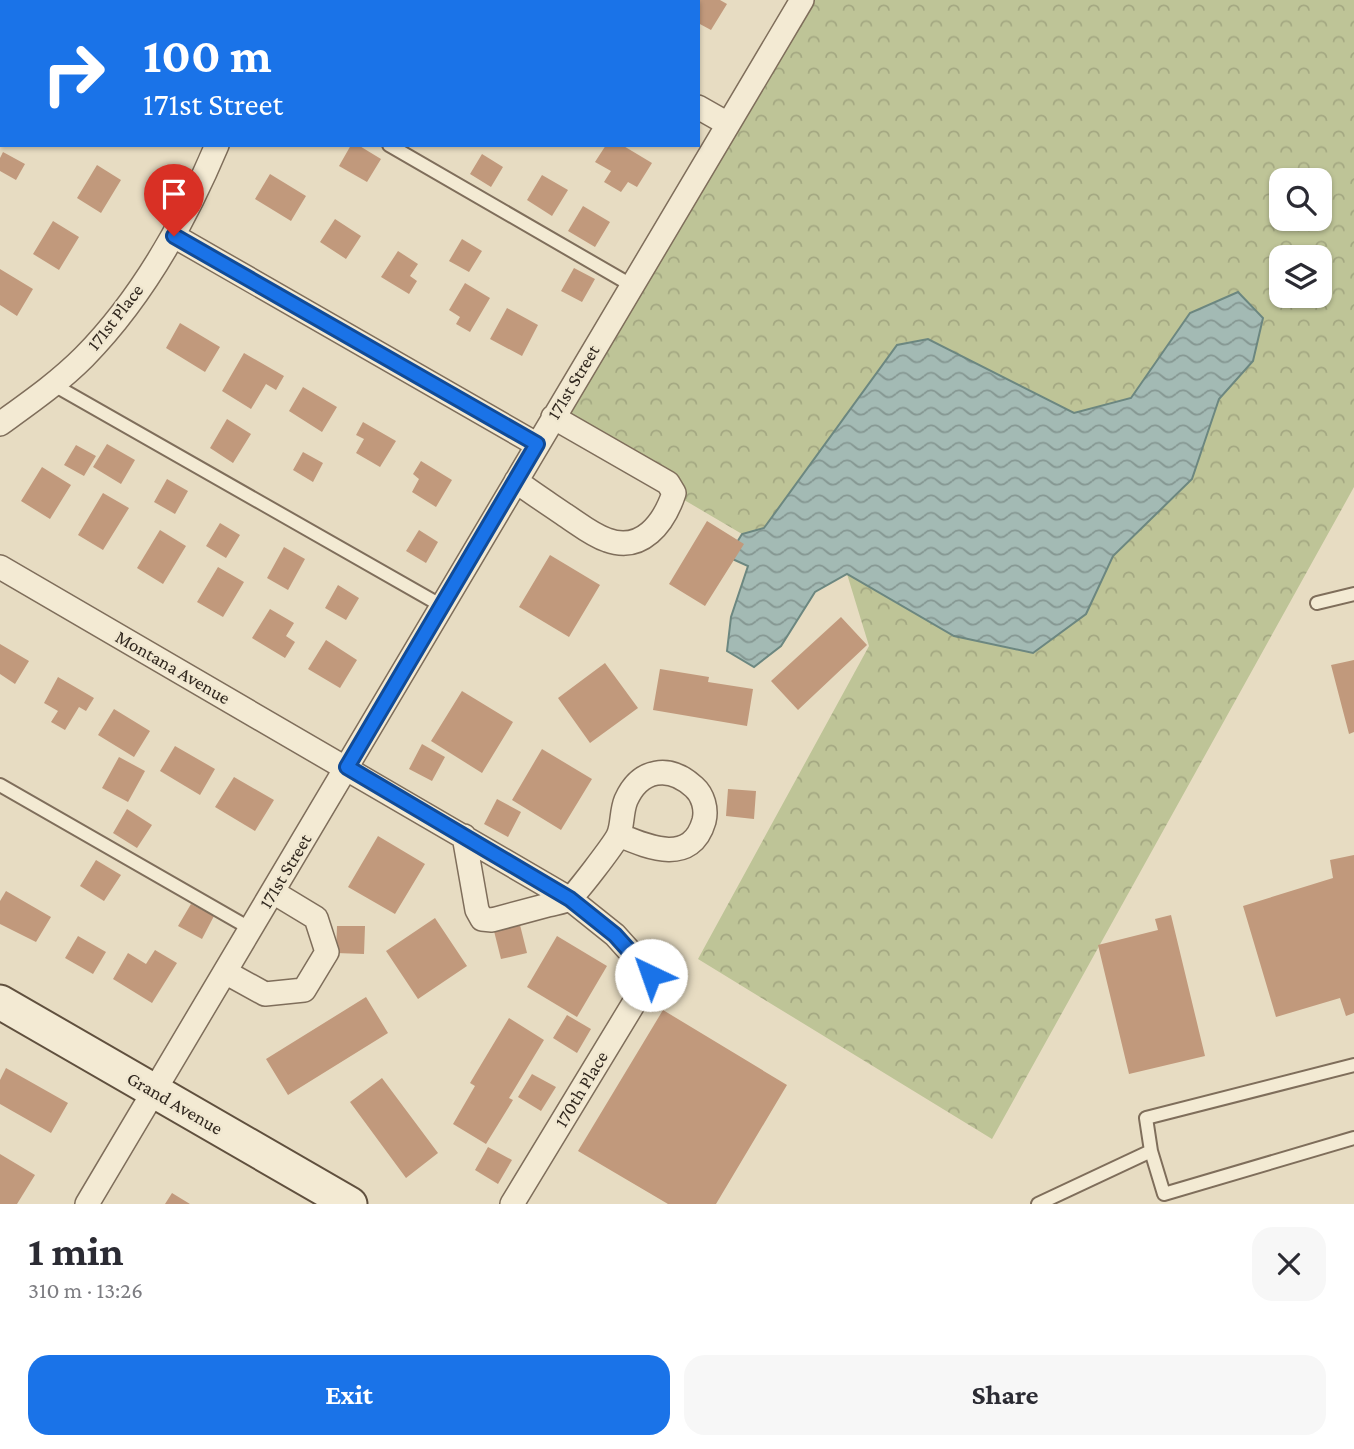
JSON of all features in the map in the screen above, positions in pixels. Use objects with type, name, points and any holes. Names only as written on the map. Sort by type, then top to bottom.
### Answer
[{"type":"street","name":"171st Street","points":[[88,1204],[802,0]]},
{"type":"street","points":[[700,108],[727,124]]},
{"type":"street","name":"171st Place","points":[[0,424],[54,385],[85,356],[127,306],[174,236],[216,147]]},
{"type":"street","points":[[174,236],[537,444]]},
{"type":"street","points":[[516,481],[594,535],[610,541],[638,541],[652,533],[662,521],[674,494],[668,484],[553,417]]},
{"type":"street","name":"Montana Avenue","points":[[0,567],[570,899],[615,935],[651,975]]},
{"type":"street","points":[[464,836],[477,910],[482,919],[492,920],[570,899],[619,835]]},
{"type":"street","points":[[225,972],[265,994],[304,990],[327,952],[316,918],[273,892]]},
{"type":"street","name":"170th Place","points":[[512,1204],[651,975]]},
{"type":"street","name":"Grand Avenue","points":[[0,1002],[350,1204]]},
{"type":"lane","points":[[392,147],[631,285]]},
{"type":"lane","points":[[54,385],[442,607]]},
{"type":"lane","points":[[1317,603],[1354,594]]},
{"type":"lane","points":[[0,785],[251,929]]},
{"type":"lane","points":[[1354,1065],[1146,1118],[1151,1150],[1165,1199],[1354,1138]]},
{"type":"lane","points":[[1038,1204],[1151,1150]]},
{"type":"green space","points":[[802,0],[1354,0],[1354,487],[992,1139],[698,959],[869,646],[847,574],[742,534],[550,421]]},
{"type":"water","points":[[1238,292],[1263,318],[1253,361],[1219,399],[1192,479],[1113,556],[1086,614],[1033,653],[954,636],[847,574],[815,592],[781,646],[754,667],[727,651],[731,617],[748,566],[728,557],[742,534],[764,528],[897,345],[928,339],[1074,413],[1131,398],[1190,313]]},
{"type":"building","points":[[700,0],[720,0],[727,4],[711,30],[700,24]]},
{"type":"building","points":[[350,147],[361,147],[381,159],[367,182],[339,166]]},
{"type":"building","points":[[605,147],[625,147],[652,163],[637,187],[628,182],[621,192],[604,182],[611,171],[595,162]]},
{"type":"building","points":[[3,152],[25,164],[16,180],[0,171]]},
{"type":"building","points":[[482,154],[503,167],[491,187],[470,174]]},
{"type":"building","points":[[97,165],[121,180],[101,213],[77,198]]},
{"type":"building","points":[[270,174],[306,196],[291,221],[255,199]]},
{"type":"building","points":[[542,175],[568,190],[552,216],[527,200]]},
{"type":"building","points":[[583,206],[610,222],[595,247],[568,231]]},
{"type":"building","points":[[335,219],[361,236],[346,259],[320,242]]},
{"type":"building","points":[[53,221],[79,237],[59,270],[33,254]]},
{"type":"building","points":[[462,239],[482,251],[469,272],[449,261]]},
{"type":"building","points":[[398,251],[418,264],[410,276],[417,281],[409,294],[381,277]]},
{"type":"building","points":[[574,268],[595,279],[582,302],[561,291]]},
{"type":"building","points":[[0,269],[33,289],[17,316],[0,305]]},
{"type":"building","points":[[465,283],[490,298],[470,332],[456,324],[460,317],[449,310]]},
{"type":"building","points":[[507,308],[538,325],[522,356],[490,339]]},
{"type":"building","points":[[180,323],[220,347],[205,372],[166,348]]},
{"type":"building","points":[[244,353],[284,376],[276,390],[266,384],[251,409],[222,391]]},
{"type":"building","points":[[303,387],[337,407],[322,432],[289,411]]},
{"type":"building","points":[[227,419],[251,434],[233,463],[210,448]]},
{"type":"building","points":[[363,422],[396,441],[380,467],[356,453],[364,439],[356,435]]},
{"type":"building","points":[[107,444],[135,460],[121,484],[93,467]]},
{"type":"building","points":[[76,445],[96,456],[84,476],[64,465]]},
{"type":"building","points":[[303,452],[323,463],[313,482],[293,470]]},
{"type":"building","points":[[421,461],[452,480],[436,507],[412,492],[419,479],[413,474]]},
{"type":"building","points":[[42,467],[71,485],[50,519],[21,501]]},
{"type":"building","points":[[167,479],[188,491],[175,514],[154,502]]},
{"type":"building","points":[[103,493],[129,508],[103,550],[78,535]]},
{"type":"building","points":[[707,521],[744,544],[705,606],[669,584]]},
{"type":"building","points":[[220,523],[240,535],[226,558],[206,546]]},
{"type":"building","points":[[160,530],[186,546],[163,584],[137,568]]},
{"type":"building","points":[[419,530],[438,542],[426,563],[406,551]]},
{"type":"building","points":[[284,547],[305,559],[288,590],[267,578]]},
{"type":"building","points":[[550,555],[600,585],[569,637],[519,607]]},
{"type":"building","points":[[218,567],[244,582],[223,617],[197,602]]},
{"type":"building","points":[[338,585],[359,598],[346,620],[325,608]]},
{"type":"building","points":[[270,609],[294,623],[286,636],[295,642],[285,658],[252,638]]},
{"type":"building","points":[[841,617],[867,645],[798,710],[771,681]]},
{"type":"building","points":[[326,640],[357,660],[340,688],[308,669]]},
{"type":"building","points":[[0,644],[29,661],[15,684],[0,674]]},
{"type":"building","points":[[1354,660],[1354,732],[1349,734],[1331,665]]},
{"type":"building","points":[[605,663],[638,708],[590,743],[558,698]]},
{"type":"building","points":[[660,669],[709,677],[708,682],[753,689],[747,726],[653,710]]},
{"type":"building","points":[[58,677],[94,698],[86,711],[79,707],[65,730],[51,722],[58,711],[44,703]]},
{"type":"building","points":[[462,691],[513,722],[482,773],[431,741]]},
{"type":"building","points":[[114,709],[150,731],[134,757],[98,735]]},
{"type":"building","points":[[422,744],[445,757],[432,781],[409,769]]},
{"type":"building","points":[[175,746],[215,769],[200,795],[160,771]]},
{"type":"building","points":[[542,749],[592,779],[561,830],[512,800]]},
{"type":"building","points":[[119,757],[145,771],[128,802],[102,788]]},
{"type":"building","points":[[234,777],[274,800],[255,831],[215,807]]},
{"type":"building","points":[[728,789],[756,791],[754,819],[726,816]]},
{"type":"building","points":[[497,799],[521,812],[508,837],[484,824]]},
{"type":"building","points":[[127,809],[152,825],[137,848],[113,833]]},
{"type":"building","points":[[378,836],[425,864],[395,914],[348,887]]},
{"type":"building","points":[[1354,855],[1354,1013],[1346,1016],[1340,998],[1276,1017],[1243,906],[1333,878],[1330,860]]},
{"type":"building","points":[[96,860],[121,875],[104,901],[80,886]]},
{"type":"building","points":[[6,891],[51,917],[36,942],[0,924],[0,901]]},
{"type":"building","points":[[191,904],[214,916],[202,939],[178,926]]},
{"type":"building","points":[[1171,915],[1205,1056],[1129,1074],[1098,945],[1158,930],[1155,919]]},
{"type":"building","points":[[435,918],[467,966],[418,999],[386,951]]},
{"type":"building","points":[[520,925],[527,953],[501,959],[494,931]]},
{"type":"building","points":[[337,926],[365,926],[364,954],[336,953]]},
{"type":"building","points":[[78,936],[106,952],[93,974],[65,958]]},
{"type":"building","points":[[557,936],[607,966],[577,1017],[527,987]]},
{"type":"building","points":[[155,950],[177,963],[152,1003],[113,979],[128,953],[146,964]]},
{"type":"building","points":[[366,997],[388,1033],[288,1095],[266,1059]]},
{"type":"building","points":[[663,1010],[787,1085],[716,1204],[668,1204],[578,1151]]},
{"type":"building","points":[[567,1015],[591,1029],[577,1053],[553,1038]]},
{"type":"building","points":[[509,1018],[544,1040],[509,1098],[513,1100],[486,1144],[453,1124],[475,1086],[470,1083]]},
{"type":"building","points":[[6,1068],[68,1103],[51,1133],[0,1104],[0,1080]]},
{"type":"building","points":[[532,1074],[556,1087],[541,1111],[518,1097]]},
{"type":"building","points":[[382,1078],[438,1153],[406,1178],[350,1102]]},
{"type":"building","points":[[488,1147],[512,1160],[498,1184],[475,1170]]},
{"type":"building","points":[[0,1154],[35,1175],[17,1204],[0,1204]]},
{"type":"building","points":[[172,1193],[190,1204],[165,1204]]},
{"type":"route","points":[[174,236],[537,444],[347,767],[570,899],[615,935],[651,975]]}]
